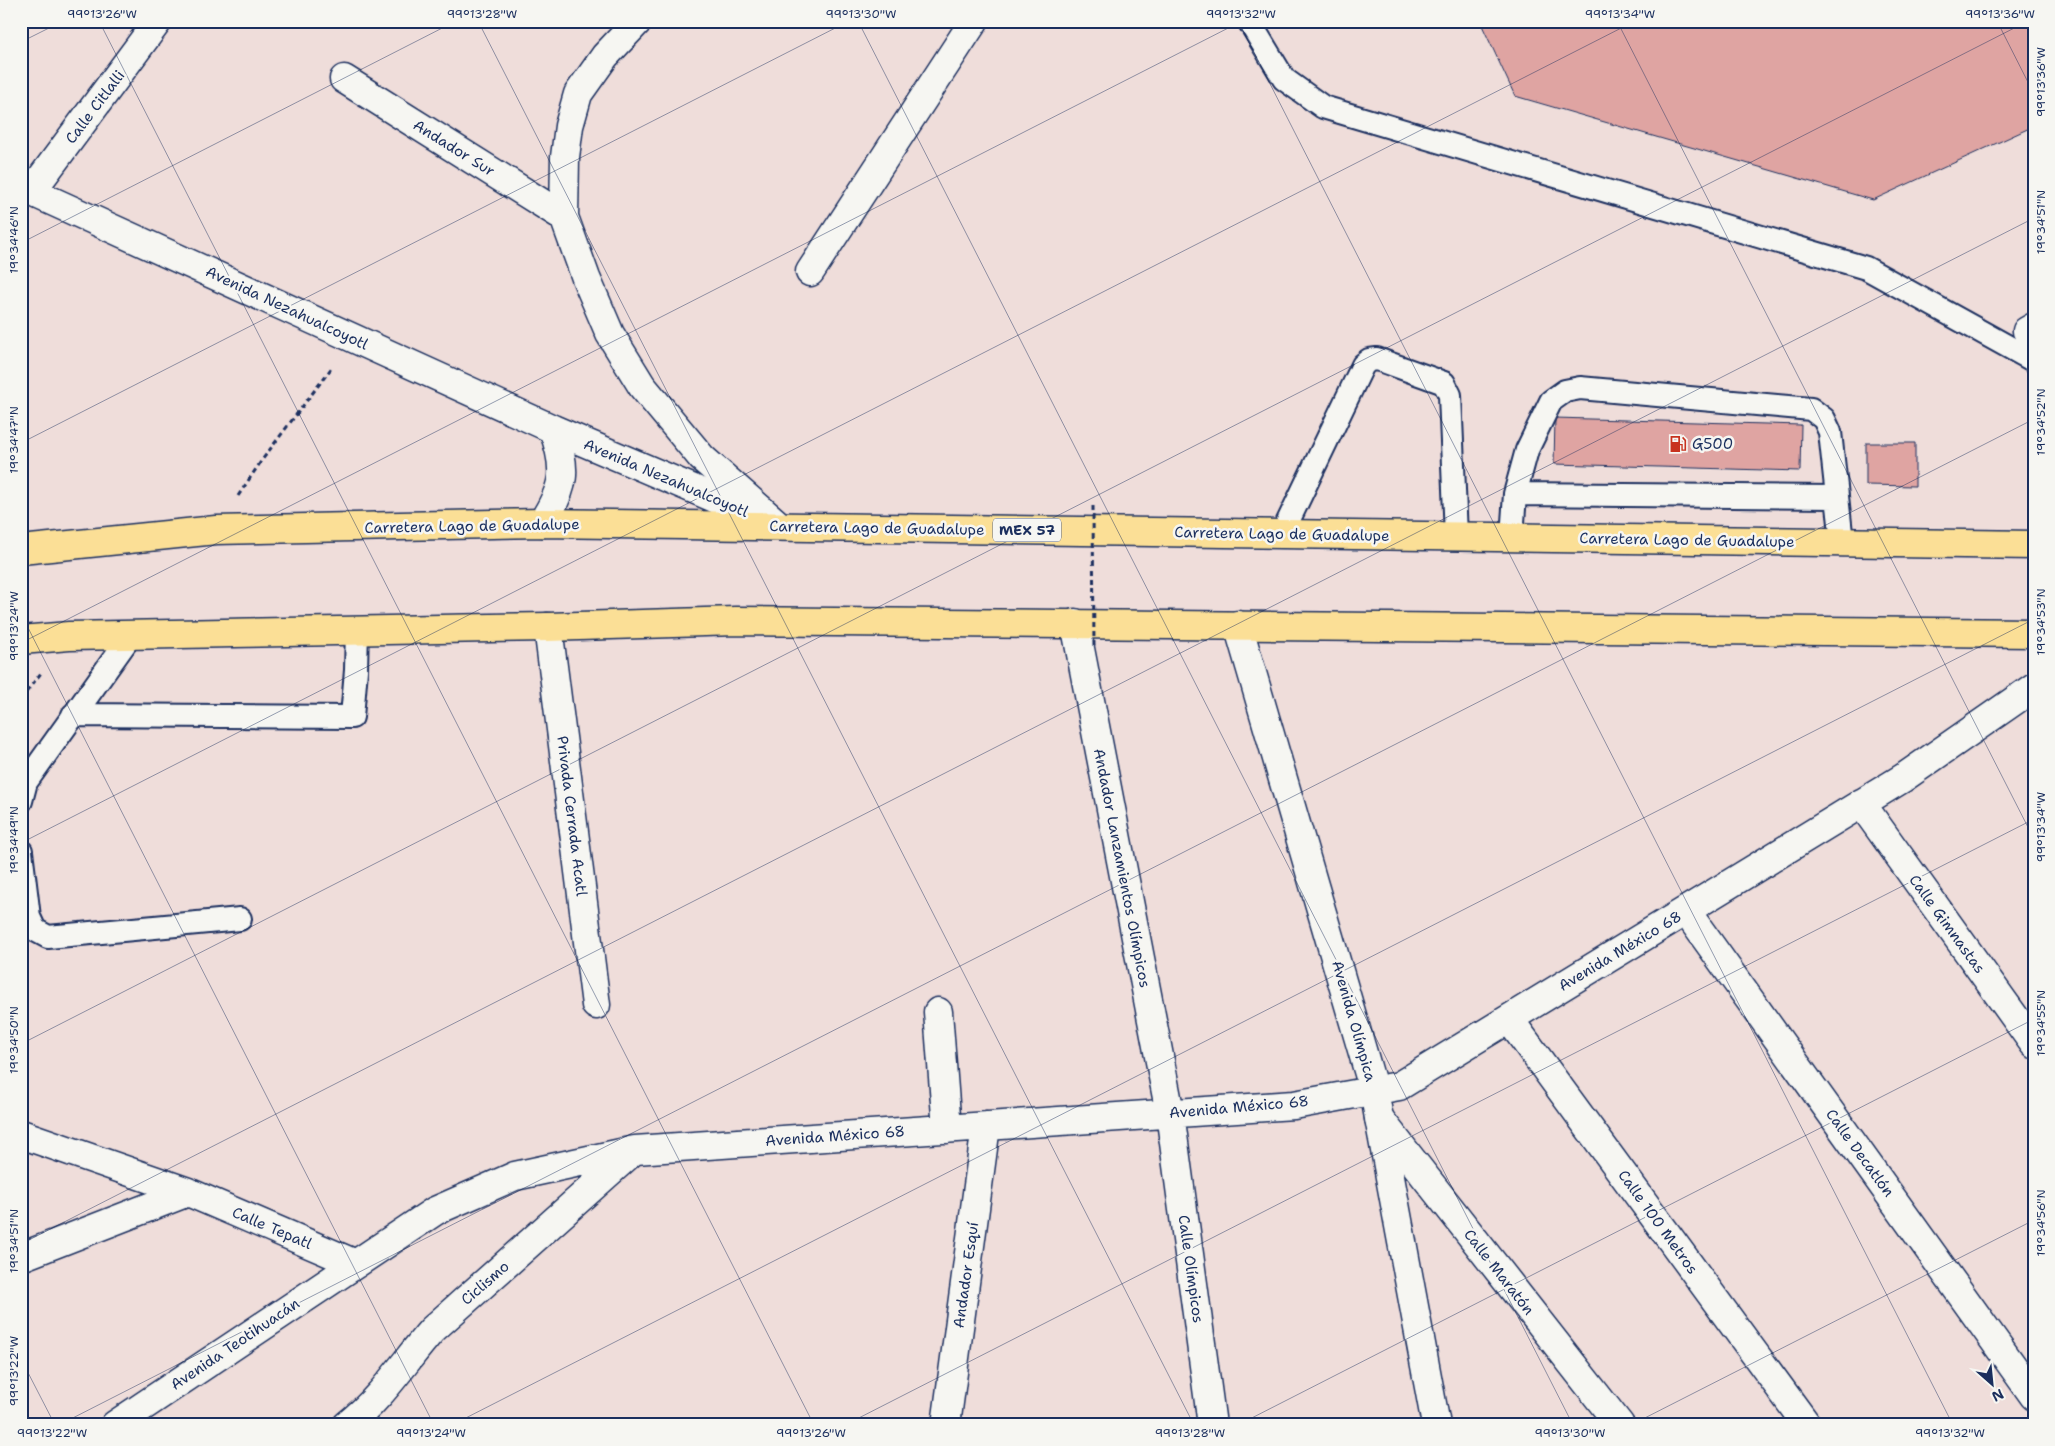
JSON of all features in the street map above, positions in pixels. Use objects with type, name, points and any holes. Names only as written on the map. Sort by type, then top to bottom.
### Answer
[{"type":"main road","name":"Carretera Lago de Guadalupe","points":[[21,550],[216,530],[542,523],[2034,545]]},
{"type":"main road","points":[[21,640],[69,636],[357,629],[548,627],[736,621],[2034,633]]},
{"type":"street","name":"Calle Citlalli","points":[[26,189],[158,21]]},
{"type":"street","points":[[638,21],[605,56],[578,94],[569,126],[565,157],[564,217],[586,278],[610,334],[642,386],[702,458],[780,526]]},
{"type":"street","points":[[810,272],[974,21]]},
{"type":"street","name":"Andador Sur","points":[[344,79],[564,217]]},
{"type":"street","name":"Avenida Nezahualcoyotl","points":[[26,189],[553,429],[780,526]]},
{"type":"street","name":"Avenida Nezahualcoyotl","points":[[542,523],[556,502],[563,478],[562,453],[553,429]]},
{"type":"street","name":"Andador Lanzamientos Olímpicos","points":[[1075,623],[1170,1113]]},
{"type":"street","name":"Avenida Olímpica","points":[[1238,625],[1374,1090],[1436,1425]]},
{"type":"street","name":"Privada Cerrada Acatl","points":[[548,627],[596,1005]]},
{"type":"street","name":"Avenida México 68","points":[[356,1264],[435,1211],[515,1176],[635,1150],[1294,1105],[1398,1086],[1903,778],[2034,687]]},
{"type":"street","name":"Calle Gimnastas","points":[[1861,804],[2034,1044]]},
{"type":"street","name":"Calle Decatlón","points":[[1686,911],[2034,1396]]},
{"type":"street","points":[[938,1012],[947,1128]]},
{"type":"street","name":"Calle 100 Metros","points":[[1509,1019],[1807,1425]]},
{"type":"street","name":"Calle Olímpicos","points":[[1170,1113],[1212,1425]]},
{"type":"street","name":"Calle Maratón","points":[[1379,1118],[1620,1425]]},
{"type":"street","name":"Andador Esquí","points":[[946,1425],[986,1126]]},
{"type":"street","name":"Calle Tepatl","points":[[21,1134],[188,1192],[356,1264]]},
{"type":"street","name":"Ciclismo","points":[[347,1425],[387,1386],[414,1350],[432,1330],[635,1150]]},
{"type":"street","points":[[21,1257],[188,1192]]},
{"type":"street","name":"Avenida Teotihuacán","points":[[115,1425],[356,1264]]},
{"type":"lane","points":[[1249,21],[1284,79],[1322,107],[1866,268],[2034,361]]},
{"type":"lane","points":[[1282,534],[1363,365],[1369,360],[1377,359],[1444,383],[1448,389],[1450,395],[1456,536]]},
{"type":"lane","points":[[1512,538],[1515,494],[1527,450],[1551,401],[1565,391],[1580,388],[1810,409],[1824,419],[1830,432],[1842,542]]},
{"type":"lane","points":[[1515,494],[1837,497]]},
{"type":"lane","points":[[74,715],[352,717],[357,629]]},
{"type":"lane","points":[[21,801],[26,782],[131,635]]},
{"type":"lane","points":[[21,851],[29,917],[35,930],[48,937],[240,919]]},
{"type":"path","points":[[262,460],[354,339]]},
{"type":"path","points":[[1093,506],[1094,650]]},
{"type":"building","points":[[1480,21],[2034,21],[2034,126],[1873,200],[1515,96]]},
{"type":"building","name":"G500","points":[[1555,418],[1801,425],[1800,471],[1554,464]]},
{"type":"building","points":[[1866,443],[1915,443],[1915,486],[1866,485]]},
{"type":"place","name":"G500","points":[[1678,444]]}]
